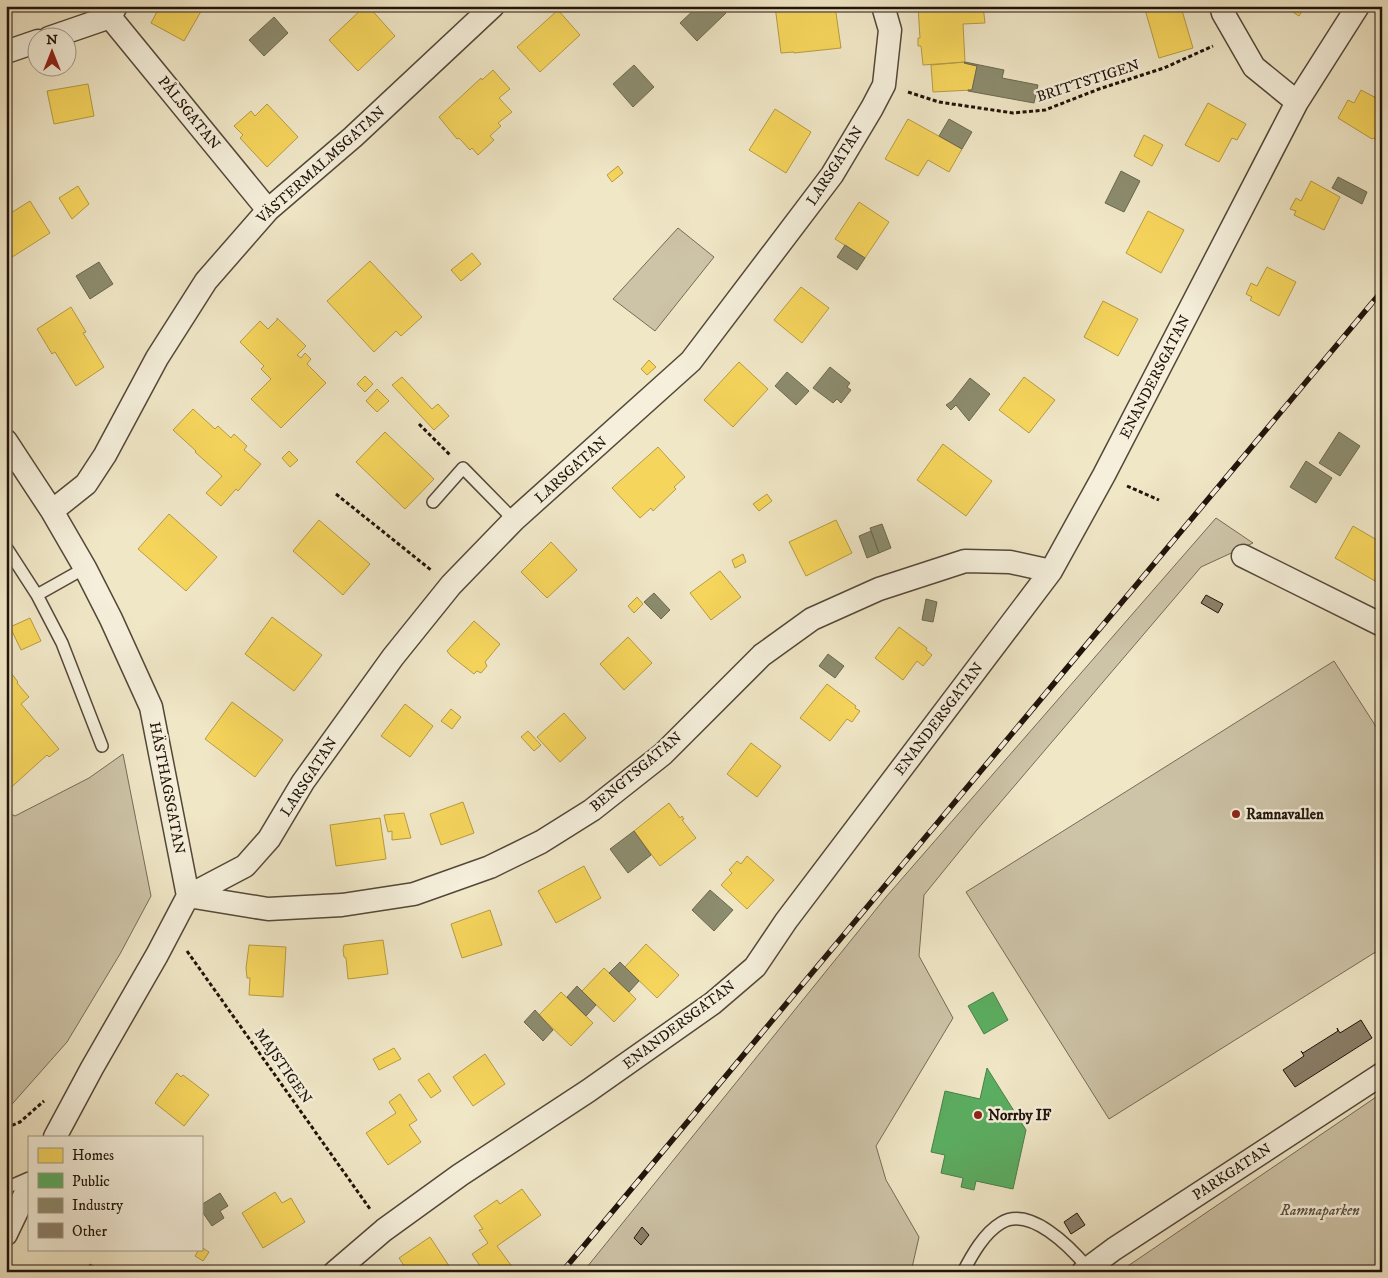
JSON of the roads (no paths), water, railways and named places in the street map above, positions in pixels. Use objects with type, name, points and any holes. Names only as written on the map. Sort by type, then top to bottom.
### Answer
[{"type":"street","name":"VÄSTERMALMSGATAN","points":[[52,511],[86,484],[105,455],[157,358],[206,281],[268,210],[353,137],[493,6]]},
{"type":"street","name":"LARSGATAN","points":[[188,896],[245,866],[270,839],[308,774],[393,657],[451,585],[514,520],[691,362],[832,175],[872,108],[884,85],[890,30],[882,6]]},
{"type":"street","points":[[1221,6],[1223,13],[1254,67],[1297,102]]},
{"type":"street","name":"ENANDERSGATAN","points":[[335,1272],[384,1230],[460,1175],[588,1091],[713,1003],[755,967],[786,921],[1050,571],[1104,475],[1297,102],[1358,6]]},
{"type":"street","name":"PÅLSGATAN","points":[[113,11],[268,210]]},
{"type":"street","points":[[73,28],[113,11]]},
{"type":"street","points":[[6,52],[28,45]]},
{"type":"street","name":"HÄSTHAGSGATAN","points":[[6,442],[52,511],[86,568],[151,707],[188,896]]},
{"type":"street","points":[[1243,556],[1382,625]]},
{"type":"street","name":"BENGTSGATAN","points":[[188,896],[268,910],[342,905],[414,894],[490,867],[541,842],[592,810],[663,754],[762,655],[812,619],[879,589],[965,561],[1010,562],[1050,571]]},
{"type":"street","points":[[56,1136],[188,896]]},
{"type":"street","name":"PARKGATAN","points":[[1085,1270],[1122,1243],[1382,1074]]},
{"type":"street","points":[[6,1234],[28,1188]]},
{"type":"lane","points":[[433,502],[463,468],[514,520]]},
{"type":"lane","points":[[6,547],[37,595],[62,643],[102,746]]},
{"type":"lane","points":[[37,595],[86,568]]},
{"type":"lane","points":[[6,1188],[28,1178]]},
{"type":"lane","points":[[963,1272],[988,1235],[1001,1223],[1012,1219],[1027,1220],[1054,1235],[1072,1249],[1085,1270]]},
{"type":"railway","points":[[562,1272],[1382,291]]},
{"type":"place","name":"Ramnavallen","points":[[1236,814]]},
{"type":"place","name":"Norrby IF","points":[[978,1115]]},
{"type":"park label","name":"Ramnaparken","points":[[1320,1210]]}]
